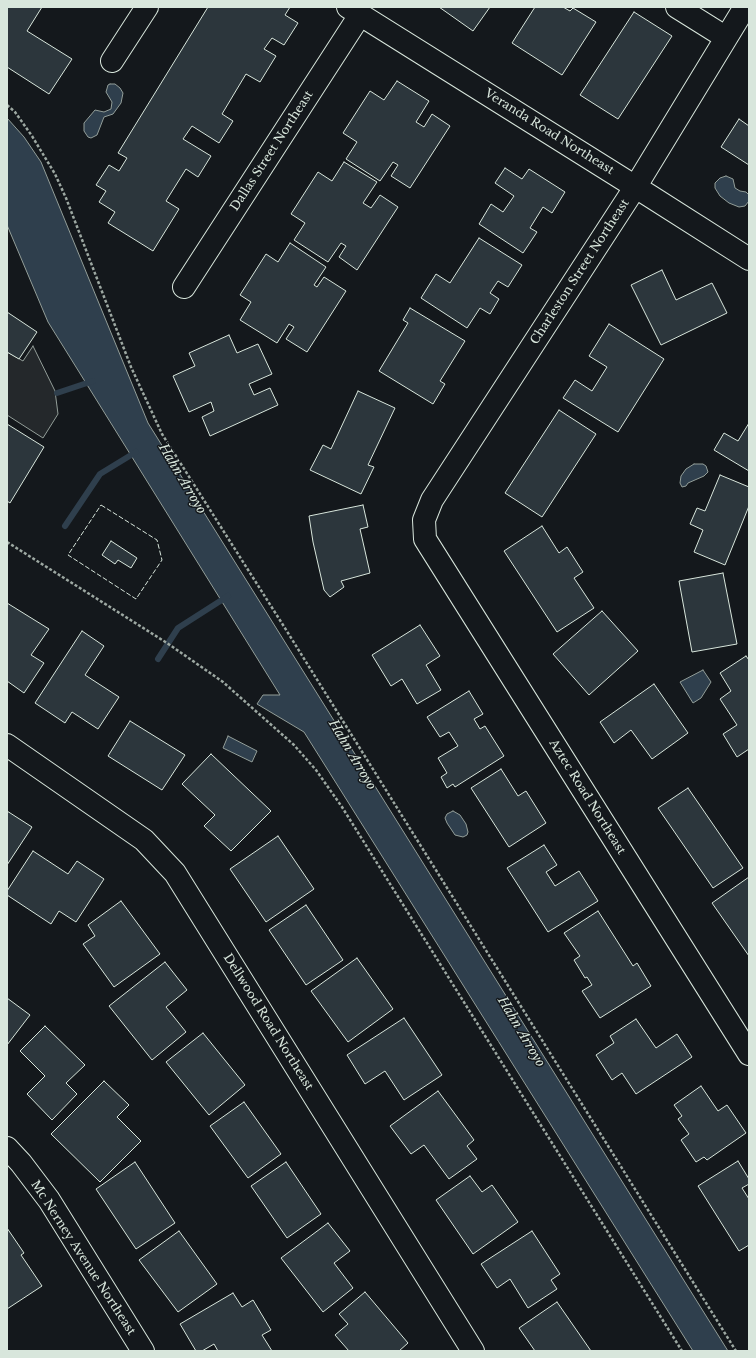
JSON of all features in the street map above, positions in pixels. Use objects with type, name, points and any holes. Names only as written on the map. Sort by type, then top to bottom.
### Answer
[{"type":"street","points":[[112,61],[147,7]]},
{"type":"street","points":[[677,7],[725,37]]},
{"type":"street","name":"Charleston Street Northeast","points":[[424,539],[424,520],[432,500],[636,186],[725,37],[745,7]]},
{"type":"street","name":"Veranda Road Northeast","points":[[354,11],[636,186],[749,260]]},
{"type":"street","name":"Dallas Street Northeast","points":[[184,287],[354,11]]},
{"type":"street","name":"Aztec Road Northeast","points":[[424,539],[749,1054]]},
{"type":"street","name":"Dellwood Road Northeast","points":[[7,745],[144,840],[175,873],[473,1351]]},
{"type":"street","name":"Mc Nerney Avenue Northeast","points":[[7,1148],[21,1163],[48,1200],[143,1351]]},
{"type":"path","points":[[7,105],[15,112],[32,136],[55,174],[69,205],[131,367],[162,434],[288,632],[736,1351]]},
{"type":"path","points":[[7,542],[168,643],[223,682],[294,745],[316,770],[342,807],[682,1351]]},
{"type":"shaded area","points":[[33,346],[55,391],[58,414],[43,438],[7,415],[7,352],[23,361]]},
{"type":"water","points":[[115,84],[123,93],[121,103],[113,114],[104,117],[97,135],[91,138],[88,137],[84,131],[84,123],[95,110],[104,112],[111,109],[112,102],[106,92],[108,85]]},
{"type":"water","name":"Hahn Arroyo","points":[[7,118],[24,137],[41,162],[148,423],[728,1351],[693,1351],[304,732],[257,704],[263,695],[280,695],[48,322],[7,225]]},
{"type":"water","points":[[726,176],[733,179],[735,188],[746,192],[749,195],[749,201],[745,206],[739,207],[729,203],[720,196],[715,188],[715,183],[720,178]]},
{"type":"water","points":[[694,464],[703,464],[706,466],[708,472],[704,476],[682,487],[680,483],[681,476],[686,469]]},
{"type":"water","points":[[703,670],[711,682],[701,698],[693,703],[680,682]]},
{"type":"water","points":[[228,736],[257,751],[252,762],[223,748]]},
{"type":"water","points":[[453,811],[460,815],[466,824],[468,832],[467,835],[463,837],[455,835],[445,818],[447,814]]},
{"type":"building","points":[[7,7],[42,7],[27,31],[72,59],[49,94],[7,67]]},
{"type":"building","points":[[208,7],[290,7],[285,15],[298,23],[284,45],[272,38],[264,49],[276,56],[260,82],[246,74],[222,114],[233,121],[219,143],[192,126],[183,139],[211,156],[198,177],[186,169],[166,201],[179,209],[153,251],[108,223],[115,212],[99,202],[106,191],[96,185],[109,165],[119,171],[127,158],[118,153]]},
{"type":"building","points":[[439,7],[490,7],[473,31]]},
{"type":"building","points":[[535,7],[563,7],[570,11],[573,8],[596,22],[562,75],[512,43]]},
{"type":"building","points":[[634,12],[672,36],[618,119],[580,95]]},
{"type":"building","points":[[397,81],[429,101],[416,122],[424,127],[432,114],[450,126],[410,188],[391,176],[398,165],[393,162],[380,181],[346,159],[357,142],[343,133],[370,91],[384,100]]},
{"type":"building","points":[[739,119],[749,126],[749,165],[721,147]]},
{"type":"building","points":[[344,162],[377,182],[363,203],[371,208],[380,195],[398,207],[357,270],[339,257],[346,246],[341,243],[328,262],[294,240],[305,223],[291,214],[318,172],[332,181]]},
{"type":"building","points":[[505,168],[522,179],[529,169],[565,192],[552,213],[543,207],[530,228],[537,232],[523,253],[479,224],[491,204],[503,212],[514,196],[495,183]]},
{"type":"building","points":[[479,238],[522,265],[508,287],[498,281],[490,293],[499,299],[490,314],[480,308],[467,328],[421,298],[436,274],[450,283]]},
{"type":"building","points":[[290,243],[326,267],[314,285],[317,287],[324,277],[346,291],[307,352],[286,339],[294,327],[289,324],[277,343],[240,320],[251,302],[240,295],[266,254],[278,262]]},
{"type":"building","points":[[662,270],[676,300],[712,283],[727,313],[661,345],[631,285]]},
{"type":"building","points":[[410,308],[465,341],[440,381],[445,384],[433,404],[379,371],[408,323],[403,320]]},
{"type":"building","points":[[7,312],[37,332],[19,359],[7,352]]},
{"type":"building","points":[[609,324],[664,359],[618,432],[563,398],[575,380],[592,391],[607,367],[589,356]]},
{"type":"building","points":[[229,335],[237,353],[258,344],[272,374],[249,384],[254,395],[270,388],[278,405],[210,436],[202,417],[214,411],[211,402],[189,412],[173,376],[195,366],[189,353]]},
{"type":"building","points":[[358,391],[395,408],[368,465],[374,467],[361,494],[310,470],[323,445],[331,449]]},
{"type":"building","points":[[559,410],[596,434],[542,517],[505,493]]},
{"type":"building","points":[[749,423],[749,471],[714,450],[724,433],[738,441]]},
{"type":"building","points":[[7,424],[44,447],[10,503],[7,501]]},
{"type":"building","points":[[720,475],[749,487],[749,506],[725,565],[694,552],[703,530],[690,524],[697,508],[705,511]]},
{"type":"building","points":[[363,505],[368,527],[360,529],[370,573],[341,581],[344,587],[330,597],[324,590],[313,542],[309,516]]},
{"type":"building","points":[[542,526],[559,553],[567,547],[583,572],[574,578],[594,608],[557,632],[504,551]]},
{"type":"building","points":[[111,541],[137,558],[131,568],[118,560],[115,564],[102,555]]},
{"type":"building","points":[[723,573],[737,644],[692,652],[679,581]]},
{"type":"building","points":[[7,603],[49,629],[31,655],[44,663],[24,693],[7,681]]},
{"type":"building","points":[[602,611],[638,651],[589,695],[553,654]]},
{"type":"building","points":[[420,625],[440,656],[426,665],[441,690],[417,704],[402,679],[391,686],[372,655]]},
{"type":"building","points":[[82,631],[104,646],[85,675],[119,697],[98,729],[72,712],[65,723],[35,703]]},
{"type":"building","points":[[746,656],[749,660],[749,749],[737,757],[723,734],[737,725],[720,699],[731,691],[720,673]]},
{"type":"building","points":[[654,684],[688,733],[652,759],[631,730],[614,743],[600,722]]},
{"type":"building","points":[[469,691],[483,714],[474,719],[480,729],[485,726],[504,756],[455,787],[453,784],[447,788],[441,777],[447,773],[438,758],[458,746],[449,732],[440,737],[427,717]]},
{"type":"building","points":[[130,721],[185,755],[162,790],[108,756]]},
{"type":"building","points":[[211,754],[271,811],[231,851],[204,826],[215,815],[182,784]]},
{"type":"building","points":[[501,769],[518,796],[526,791],[546,823],[509,847],[471,788]]},
{"type":"building","points":[[688,788],[743,868],[713,888],[658,808]]},
{"type":"building","points":[[7,811],[32,827],[7,865]]},
{"type":"building","points":[[278,836],[314,889],[266,922],[230,869]]},
{"type":"building","points":[[544,845],[557,865],[546,872],[555,886],[579,871],[598,901],[548,932],[507,868]]},
{"type":"building","points":[[33,851],[68,874],[77,861],[104,879],[76,922],[59,911],[51,924],[7,895],[7,891]]},
{"type":"building","points":[[749,877],[749,956],[712,903]]},
{"type":"building","points":[[121,901],[160,954],[114,987],[83,944],[95,936],[88,925]]},
{"type":"building","points":[[306,905],[343,960],[306,985],[269,930]]},
{"type":"building","points":[[598,911],[633,966],[637,963],[651,986],[600,1018],[582,991],[592,985],[587,977],[585,978],[574,960],[580,956],[564,933]]},
{"type":"building","points":[[357,958],[393,1009],[348,1042],[311,991]]},
{"type":"building","points":[[165,962],[187,990],[166,1007],[186,1032],[152,1060],[109,1006]]},
{"type":"building","points":[[7,998],[30,1015],[7,1045]]},
{"type":"building","points":[[404,1018],[442,1075],[404,1100],[385,1071],[365,1084],[347,1055]]},
{"type":"building","points":[[636,1019],[656,1048],[677,1034],[692,1057],[636,1094],[622,1073],[612,1080],[596,1055],[614,1043],[610,1036]]},
{"type":"building","points":[[45,1026],[85,1065],[66,1083],[77,1094],[52,1120],[27,1094],[45,1076],[20,1051]]},
{"type":"building","points":[[203,1033],[245,1085],[209,1115],[166,1062]]},
{"type":"building","points":[[104,1081],[129,1105],[117,1117],[141,1141],[100,1182],[51,1134]]},
{"type":"building","points":[[701,1086],[718,1111],[727,1105],[746,1133],[707,1160],[704,1157],[696,1162],[681,1140],[689,1134],[678,1119],[682,1116],[674,1105]]},
{"type":"building","points":[[438,1091],[474,1140],[467,1146],[477,1159],[449,1179],[424,1145],[411,1154],[390,1126]]},
{"type":"building","points":[[244,1102],[281,1154],[248,1178],[210,1126]]},
{"type":"building","points":[[738,1161],[749,1179],[749,1184],[742,1188],[749,1199],[749,1245],[739,1251],[698,1186]]},
{"type":"building","points":[[135,1162],[175,1223],[136,1249],[96,1189]]},
{"type":"building","points":[[286,1162],[321,1214],[287,1238],[251,1186]]},
{"type":"building","points":[[470,1176],[482,1192],[492,1185],[518,1222],[473,1254],[436,1200]]},
{"type":"building","points":[[328,1223],[350,1251],[334,1263],[353,1288],[323,1312],[281,1258]]},
{"type":"building","points":[[7,1228],[24,1253],[21,1255],[42,1286],[7,1309]]},
{"type":"building","points":[[179,1231],[217,1284],[178,1312],[139,1260]]},
{"type":"building","points":[[532,1231],[560,1274],[551,1280],[557,1289],[528,1308],[510,1279],[497,1288],[481,1264]]},
{"type":"building","points":[[365,1292],[408,1343],[399,1351],[349,1351],[335,1335],[348,1324],[339,1314]]},
{"type":"building","points":[[233,1293],[242,1307],[253,1300],[271,1330],[262,1335],[272,1351],[218,1351],[214,1344],[202,1351],[196,1351],[180,1324]]},
{"type":"building","points":[[557,1302],[591,1351],[535,1351],[519,1328]]},
{"type":"waterway","points":[[57,393],[93,381]]},
{"type":"waterway","points":[[65,526],[100,474],[136,452]]},
{"type":"waterway","points":[[158,659],[178,628],[228,596]]},
{"type":"fence","points":[[101,505],[157,540],[162,560],[136,599],[68,555],[101,505]]}]
